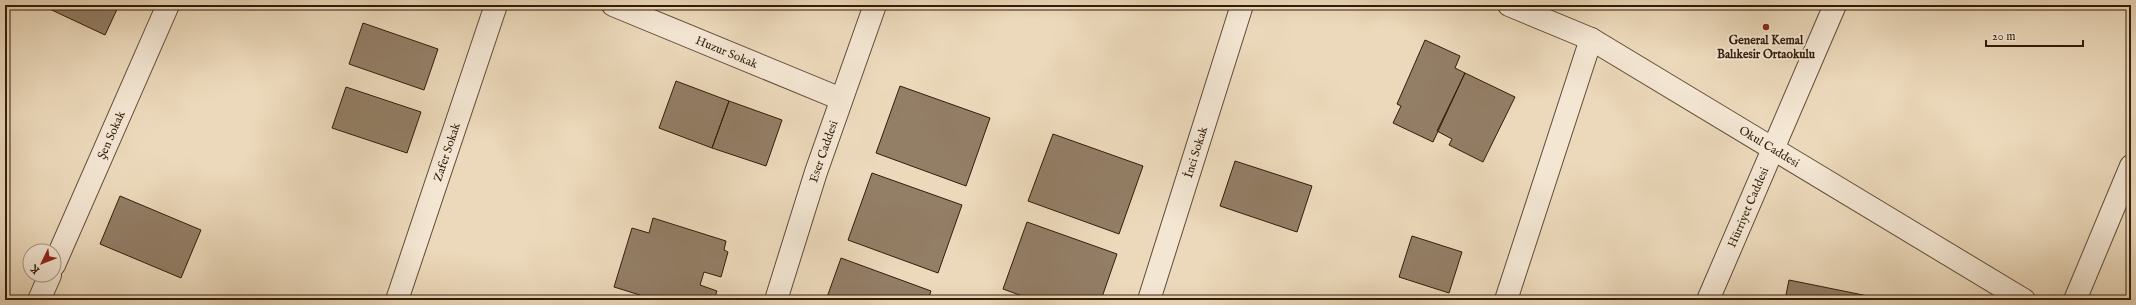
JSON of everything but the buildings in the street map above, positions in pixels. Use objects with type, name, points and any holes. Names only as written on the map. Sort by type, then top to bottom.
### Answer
[{"type":"street","name":"Şen Sokak","points":[[62,247],[168,5]]},
{"type":"street","name":"Zafer Sokak","points":[[397,300],[496,5]]},
{"type":"street","name":"Huzur Sokak","points":[[613,5],[841,100]]},
{"type":"street","name":"Eser Caddesi","points":[[776,300],[816,172],[875,5]]},
{"type":"street","name":"İnci Sokak","points":[[1149,300],[1242,5]]},
{"type":"street","name":"Okul Caddesi","points":[[1509,5],[1591,39],[1773,149],[1999,294],[2024,300]]},
{"type":"street","name":"Hürriyet Caddesi","points":[[1708,300],[1835,5]]},
{"type":"street","points":[[1506,300],[1591,39]]},
{"type":"street","points":[[2075,300],[2131,166]]},
{"type":"street","points":[[39,300],[46,283]]},
{"type":"place","name":"General Kemal Balıkesir Ortaokulu","points":[[1766,27]]}]
